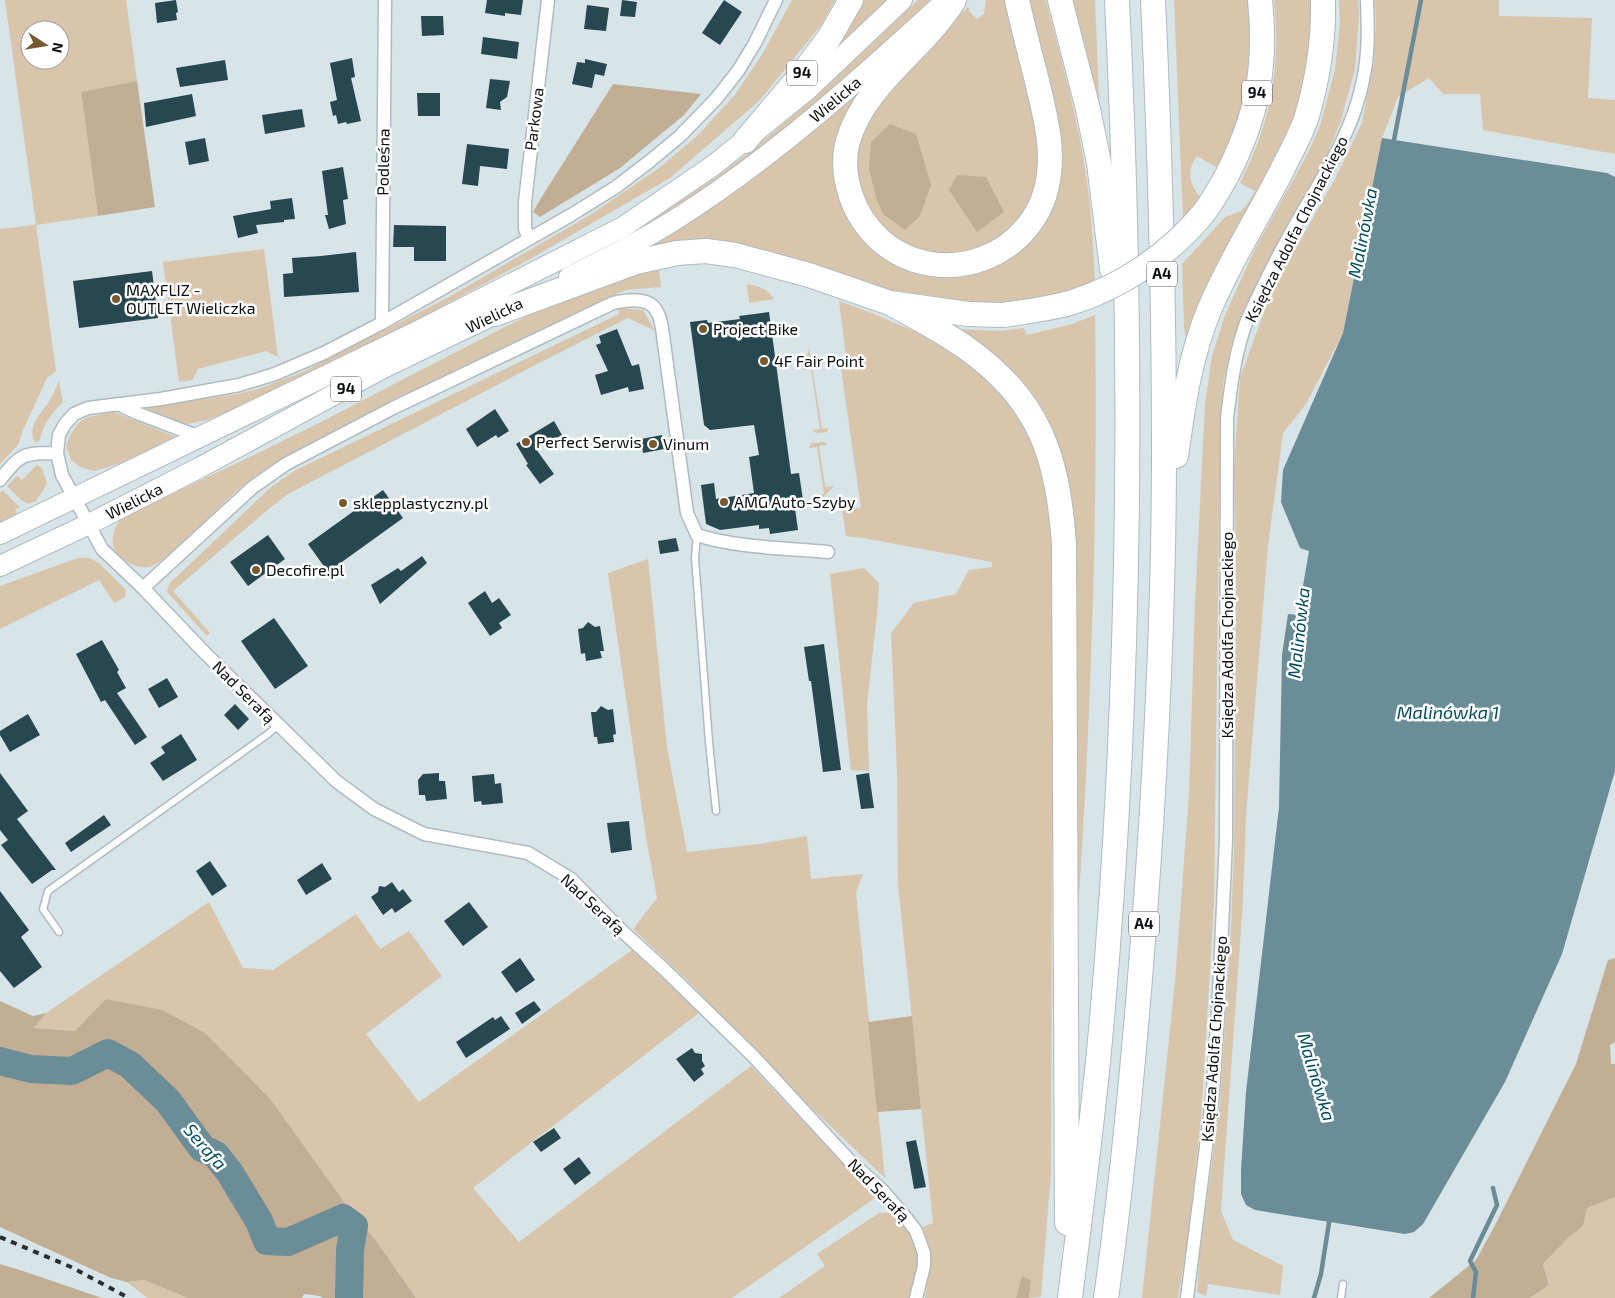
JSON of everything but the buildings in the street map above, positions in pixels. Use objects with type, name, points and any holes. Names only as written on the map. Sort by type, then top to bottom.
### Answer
[{"type":"highway","name":"94","points":[[745,141],[805,70],[829,38],[851,0]]},
{"type":"highway","points":[[954,0],[945,16],[921,43],[889,73],[870,97],[853,128],[845,156],[848,186],[853,202],[861,219],[873,234],[902,256],[937,265],[967,264],[999,252],[1016,240],[1028,226],[1039,209],[1046,191],[1050,149],[1048,125],[1017,0]]},
{"type":"highway","points":[[1060,0],[1088,108],[1099,163],[1118,315],[1128,367]]},
{"type":"highway","name":"A4","points":[[1069,1298],[1099,1049],[1121,727],[1127,545],[1128,367],[1117,0]]},
{"type":"highway","name":"A4","points":[[1106,1298],[1125,1148],[1154,790],[1164,452],[1163,287],[1153,0]]},
{"type":"highway","name":"94","points":[[890,303],[968,314],[1003,315],[1024,312],[1072,302],[1112,287],[1150,263],[1188,230],[1203,214],[1225,179],[1248,131],[1255,107],[1262,61],[1260,0]]},
{"type":"highway","points":[[1162,549],[1187,381],[1198,340],[1214,300],[1277,181],[1306,117],[1322,48],[1323,0]]},
{"type":"highway","points":[[495,314],[636,262],[677,253],[706,251],[735,255],[809,275],[890,303],[968,349],[990,366],[1007,382],[1023,402],[1036,423],[1054,469],[1062,507],[1064,544],[1066,1143],[1069,1298]]},
{"type":"main road","name":"Wielicka","points":[[0,534],[435,322],[623,227],[745,141],[807,90],[902,0]]},
{"type":"main road","name":"Wielicka","points":[[0,566],[199,468],[384,368],[610,257],[672,222],[780,146],[825,109],[946,0]]},
{"type":"street","name":"Podleśna","points":[[382,323],[385,0]]},
{"type":"street","name":"Parkowa","points":[[529,238],[525,229],[525,202],[548,0]]},
{"type":"street","points":[[0,480],[22,456],[32,453],[56,453],[59,435],[65,424],[74,414],[88,408],[239,386],[275,374],[382,323],[572,215],[616,187],[650,161],[680,136],[716,99],[738,71],[755,43],[776,0]]},
{"type":"street","name":"Księdza Adolfa Chojnackiego","points":[[1190,1298],[1213,1091],[1220,986],[1226,839],[1227,418],[1231,381],[1248,320],[1286,240],[1325,176],[1355,111],[1364,79],[1368,22],[1367,0]]},
{"type":"street","points":[[143,588],[253,487],[286,464],[411,400],[613,303],[626,300],[647,302],[657,310],[660,319],[687,513],[697,535],[734,543],[828,552]]},
{"type":"street","points":[[118,404],[200,437]]},
{"type":"street","name":"Nad Serafą","points":[[56,453],[62,475],[102,549],[336,781],[374,809],[424,834],[528,853],[571,879],[608,917],[666,970],[754,1057],[849,1160],[882,1190],[908,1219],[916,1230],[924,1253],[924,1266],[916,1298]]},
{"type":"lane","points":[[697,535],[695,558],[716,811]]},
{"type":"lane","points":[[59,932],[43,909],[48,892],[278,725]]},
{"type":"lane","points":[[1341,1298],[1343,1284]]},
{"type":"shaded area","points":[[5,0],[126,0],[137,81],[81,93],[98,216],[36,225],[56,371],[47,378],[18,445],[0,464],[0,229],[36,224]]},
{"type":"shaded area","points":[[792,0],[835,0],[821,25],[760,100],[670,178],[532,258],[290,388],[207,420],[187,424],[149,412],[147,407],[238,394],[258,389],[303,372],[447,298],[590,215],[659,168],[697,136],[734,96],[763,53]]},
{"type":"shaded area","points":[[861,0],[888,0],[828,58]]},
{"type":"shaded area","points":[[918,0],[930,0],[843,79],[752,155],[676,207],[592,255],[591,253],[694,192],[752,150],[825,88]]},
{"type":"shaded area","points":[[986,0],[1008,0],[1040,139],[1036,189],[1025,214],[998,241],[950,257],[897,242],[870,216],[854,168],[859,136],[901,71],[968,7],[970,9],[968,10],[977,19],[984,14]]},
{"type":"shaded area","points":[[1024,0],[1046,0],[1084,159],[1091,219],[1095,281],[1053,296],[976,308],[646,249],[857,92],[860,93],[842,200],[942,274],[1046,213]]},
{"type":"shaded area","points":[[1068,0],[1095,0],[1100,123]]},
{"type":"shaded area","points":[[1174,0],[1251,0],[1252,13],[1248,97],[1221,170],[1197,156],[1191,166],[1191,182],[1200,197],[1183,219]]},
{"type":"shaded area","points":[[1274,0],[1312,0],[1309,53],[1300,94],[1293,118],[1270,168],[1209,282],[1186,340],[1182,264],[1225,217],[1241,211],[1246,206],[1255,191],[1240,183],[1259,139],[1271,94],[1276,48]]},
{"type":"shaded area","points":[[1339,0],[1358,0],[1359,16],[1355,70],[1340,123],[1320,172],[1247,302],[1232,341],[1223,384],[1219,511],[1214,903],[1201,1120],[1187,1243],[1178,1298],[1142,1298],[1175,981],[1189,795],[1195,603],[1205,404],[1212,356],[1225,315],[1256,247],[1308,153],[1320,126],[1335,70],[1340,23]]},
{"type":"shaded area","points":[[1375,0],[1499,0],[1499,16],[1592,18],[1588,98],[1615,100],[1615,154],[1483,130],[1480,94],[1443,94],[1429,78],[1398,97],[1382,138],[1343,333],[1306,404],[1283,433],[1268,546],[1246,816],[1243,900],[1221,1211],[1233,1240],[1283,1266],[1280,1295],[1208,1284],[1206,1296],[1197,1292],[1200,1252],[1220,1103],[1231,930],[1234,847],[1236,565],[1234,468],[1240,378],[1272,290],[1334,181],[1362,123],[1374,62]]},
{"type":"shaded area","points":[[137,81],[155,207],[98,216],[81,92]]},
{"type":"shaded area","points":[[613,84],[701,94],[684,115],[620,168],[540,217],[533,212]]},
{"type":"shaded area","points":[[890,124],[916,134],[931,185],[920,216],[905,230],[883,214],[876,198],[869,169],[871,142]]},
{"type":"shaded area","points":[[957,175],[986,177],[1004,212],[977,232],[949,190]]},
{"type":"shaded area","points":[[264,249],[278,357],[266,351],[198,369],[192,380],[179,382],[163,262]]},
{"type":"shaded area","points":[[659,270],[661,287],[625,290],[288,455],[244,485],[178,547],[157,563],[149,567],[139,567],[124,560],[116,552],[113,539],[117,525],[119,521],[134,512],[315,425],[487,336],[571,296],[630,277]]},
{"type":"shaded area","points":[[747,284],[766,290],[774,299],[749,303]]},
{"type":"shaded area","points":[[839,301],[926,336],[971,361],[987,382],[1011,406],[1030,432],[1051,494],[1057,843],[1052,845],[1051,1173],[1041,1297],[1029,1298],[1031,1280],[1023,1277],[1016,1298],[925,1298],[931,1256],[923,1227],[933,1223],[898,884],[897,771],[891,633],[914,603],[956,594],[969,570],[992,567],[992,562],[846,536],[842,510],[861,508],[841,368],[846,356]]},
{"type":"shaded area","points":[[618,308],[643,310],[655,331],[628,318],[288,494],[271,507],[173,591],[210,633],[207,636],[167,592],[170,583],[270,488],[294,471],[619,314]]},
{"type":"shaded area","points":[[1095,315],[1095,468],[1090,697],[1077,925],[1073,519],[1066,472],[1051,429],[1041,409],[1028,391],[995,355],[982,344],[958,329],[999,331],[1024,328],[1027,335],[1072,324]]},
{"type":"shaded area","points":[[809,348],[822,429],[828,428],[827,432],[816,433],[813,430],[820,429],[811,370],[803,370]]},
{"type":"shaded area","points":[[59,381],[63,402],[48,419],[40,440],[35,443],[32,431],[34,425]]},
{"type":"shaded area","points":[[114,412],[176,437],[121,463],[95,471],[82,468],[71,460],[66,445],[75,428],[84,419]]},
{"type":"shaded area","points":[[825,442],[828,445],[819,446],[825,487],[834,486],[816,505],[814,495],[824,494],[817,447],[809,448],[811,443]]},
{"type":"shaded area","points":[[37,465],[42,468],[47,484],[36,501],[28,504],[21,500],[7,486],[17,476],[22,480]]},
{"type":"shaded area","points":[[2,490],[20,507],[15,509],[18,516],[0,524],[0,493]]},
{"type":"shaded area","points":[[78,558],[90,558],[99,563],[126,590],[125,597],[114,603],[99,580],[0,629],[0,586]]},
{"type":"shaded area","points":[[648,559],[667,747],[687,852],[759,844],[807,836],[811,879],[863,874],[856,893],[885,1178],[799,1096],[688,981],[633,929],[657,898],[646,837],[608,573]]},
{"type":"shaded area","points":[[864,568],[879,583],[867,704],[869,771],[851,770],[830,574]]},
{"type":"shaded area","points":[[209,902],[243,968],[273,970],[356,914],[380,949],[409,931],[442,976],[366,1034],[419,1102],[632,950],[700,1012],[473,1188],[519,1242],[751,1066],[875,1198],[732,1298],[416,1298],[377,1242],[344,1202],[75,1031],[34,1028],[46,1013]]},
{"type":"shaded area","points":[[1615,958],[1615,1042],[1610,1045],[1611,1064],[1615,1064],[1615,1197],[1587,1208],[1583,1226],[1568,1238],[1543,1264],[1549,1285],[1530,1298],[1429,1298],[1476,1260],[1493,1229],[1576,1064],[1608,960]]},
{"type":"shaded area","points":[[106,999],[162,1010],[205,1033],[271,1100],[344,1202],[377,1242],[416,1298],[323,1298],[304,1294],[302,1298],[188,1298],[144,1280],[127,1282],[111,1278],[0,1227],[0,1001],[33,1016],[46,1013],[34,1028],[75,1031]]},
{"type":"shaded area","points":[[912,1016],[921,1109],[877,1112],[868,1022]]},
{"type":"shaded area","points":[[1615,1197],[1615,1298],[1530,1298],[1549,1285],[1543,1264],[1568,1238],[1583,1226],[1587,1208]]},
{"type":"shaded area","points":[[879,1213],[890,1213],[911,1234],[921,1253],[911,1298],[779,1298],[825,1266],[817,1254]]},
{"type":"shaded area","points":[[0,1264],[23,1271],[102,1298],[0,1298]]},
{"type":"shaded area","points":[[1022,1276],[1031,1280],[1029,1298],[1016,1298]]},
{"type":"shaded area","points":[[144,1280],[188,1298],[147,1298],[127,1282]]},
{"type":"water","name":"Malinówka 1","points":[[1382,138],[1607,173],[1615,177],[1615,771],[1562,954],[1505,1082],[1423,1224],[1414,1232],[1405,1234],[1255,1210],[1246,1205],[1241,1194],[1246,1092],[1279,807],[1282,655],[1288,614],[1298,615],[1309,551],[1300,548],[1281,502],[1283,470],[1343,333]]},
{"type":"waterway","name":"Malinówka","points":[[1393,145],[1421,0]]},
{"type":"waterway","name":"Serafa","points":[[0,1061],[31,1069],[72,1071],[108,1053],[130,1065],[168,1101],[202,1148],[216,1155],[230,1173],[259,1221],[267,1241],[288,1242],[343,1218],[354,1226],[350,1250],[349,1298]]},
{"type":"waterway","points":[[1473,1298],[1476,1272],[1470,1261],[1497,1205],[1493,1188]]},
{"type":"waterway","name":"Malinówka","points":[[1314,1298],[1321,1274],[1330,1216]]},
{"type":"railway","points":[[0,1237],[71,1267],[129,1298]]},
{"type":"place","name":"MAXFLIZ - OUTLET Wieliczka","points":[[116,299]]},
{"type":"place","name":"Project Bike","points":[[703,329]]},
{"type":"place","name":"4F Fair Point","points":[[764,361]]},
{"type":"place","name":"Perfect Serwis","points":[[526,442]]},
{"type":"place","name":"Vinum","points":[[653,444]]},
{"type":"place","name":"AMG Auto-Szyby","points":[[724,502]]},
{"type":"place","name":"sklepplastyczny.pl","points":[[343,503]]},
{"type":"place","name":"Decofire.pl","points":[[256,570]]}]
